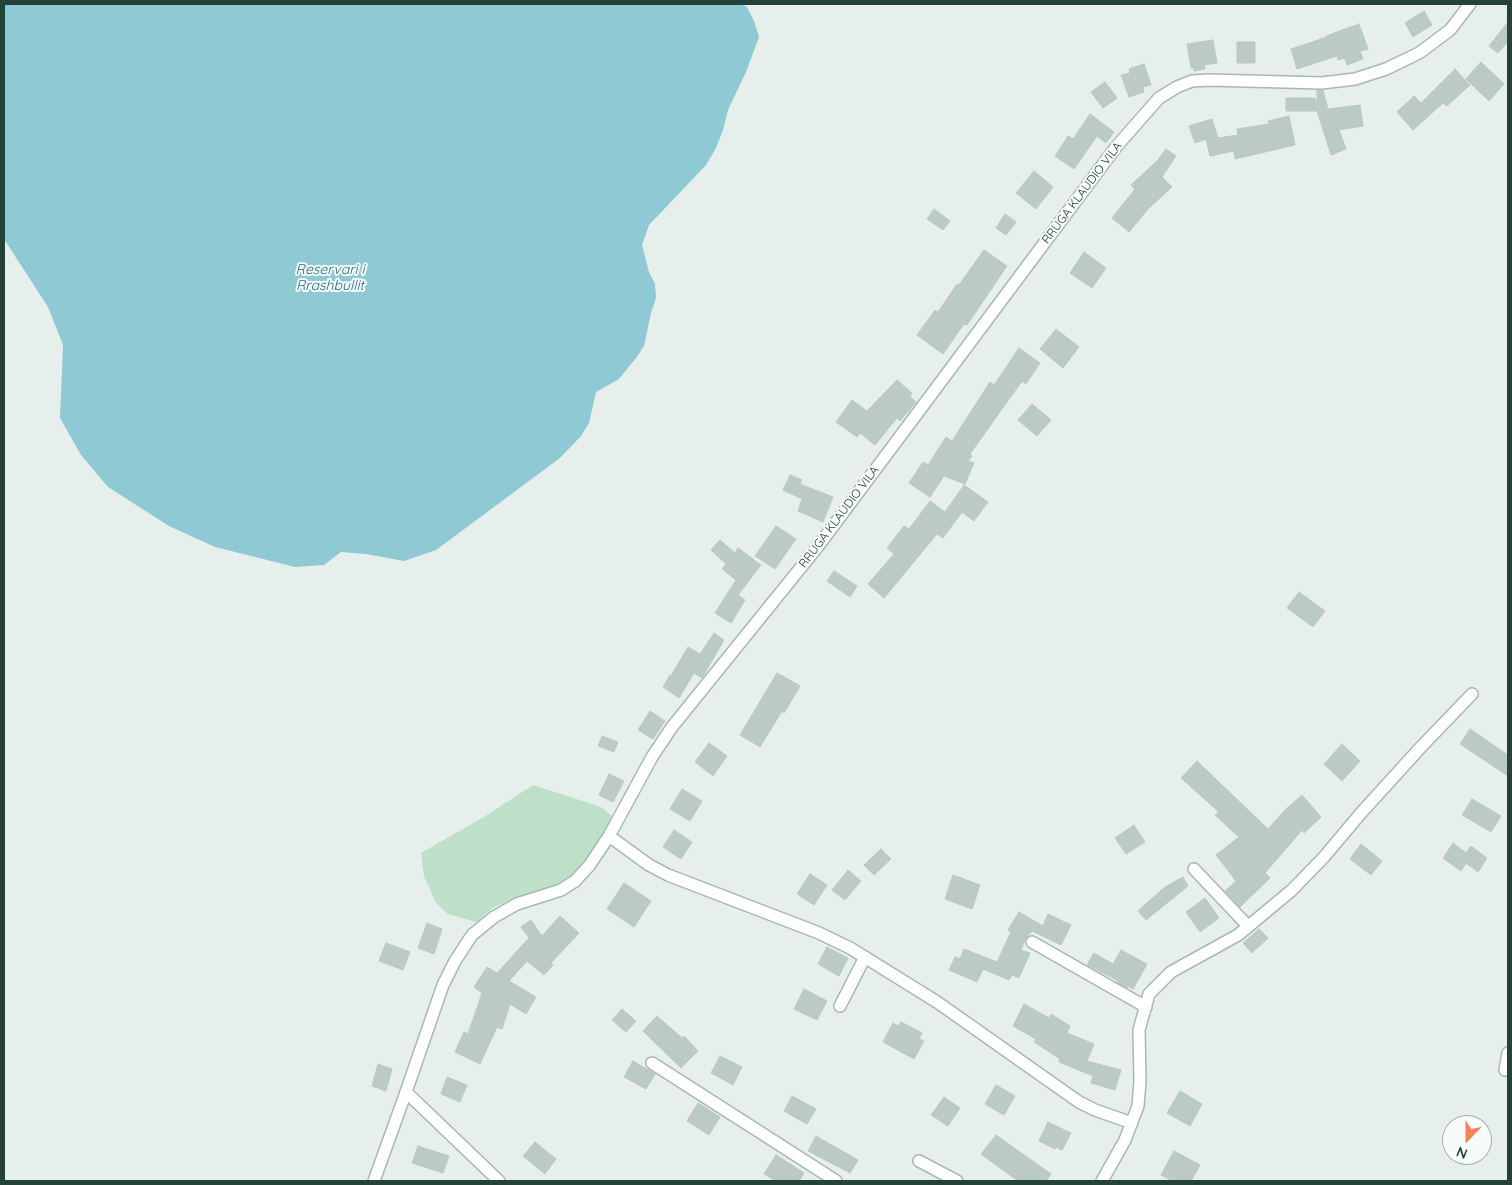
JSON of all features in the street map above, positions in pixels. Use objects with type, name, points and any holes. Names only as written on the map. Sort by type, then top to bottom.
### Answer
[{"type":"street","name":"RRUGA KLAUDIO VILA","points":[[374,1181],[443,985],[455,961],[472,935],[494,917],[517,904],[561,890],[576,881],[589,866],[609,836],[652,757],[672,728],[819,545],[1116,147],[1159,98],[1177,87],[1192,81],[1322,83],[1355,79],[1386,69],[1419,53],[1450,30],[1470,4]]},
{"type":"street","points":[[1102,1181],[1125,1140],[1138,1106],[1140,1030],[1149,994],[1170,972],[1238,935],[1292,890],[1324,857],[1367,806],[1472,694]]},
{"type":"street","points":[[609,836],[649,865],[668,875],[819,933],[865,957],[937,1002],[1079,1102],[1095,1110],[1132,1123]]},
{"type":"street","points":[[1194,869],[1248,926]]},
{"type":"street","points":[[1032,942],[1146,1006]]},
{"type":"street","points":[[840,1006],[865,957]]},
{"type":"street","points":[[1505,1070],[1508,1053]]},
{"type":"street","points":[[652,1063],[836,1181]]},
{"type":"street","points":[[406,1092],[499,1181]]},
{"type":"street","points":[[919,1161],[956,1181]]},
{"type":"street","points":[[482,1166],[482,1181]]},
{"type":"green space","points":[[533,785],[601,807],[613,817],[572,884],[535,897],[521,896],[494,907],[476,922],[448,914],[436,903],[424,876],[421,853],[484,817]]},
{"type":"water","name":"Reservari i Rrashbullit","points":[[4,4],[742,4],[747,7],[759,37],[746,72],[728,110],[716,148],[706,165],[649,225],[642,245],[649,272],[655,284],[656,298],[644,346],[619,379],[596,392],[589,423],[581,436],[560,458],[436,550],[404,561],[366,554],[341,552],[324,565],[295,567],[215,547],[169,526],[108,487],[81,455],[60,418],[63,345],[48,307],[4,239]]},
{"type":"building","points":[[1424,11],[1432,25],[1413,37],[1405,23]]},
{"type":"building","points":[[1508,22],[1508,41],[1498,53],[1489,46]]},
{"type":"building","points":[[1359,24],[1368,49],[1360,51],[1363,59],[1347,65],[1345,58],[1338,60],[1337,56],[1297,69],[1291,49]]},
{"type":"building","points":[[1213,40],[1217,63],[1204,65],[1205,69],[1194,71],[1194,68],[1191,68],[1187,44]]},
{"type":"building","points":[[1237,42],[1255,42],[1255,63],[1237,63]]},
{"type":"building","points":[[1481,62],[1504,84],[1489,101],[1466,79]]},
{"type":"building","points":[[1144,64],[1151,85],[1143,87],[1144,92],[1129,97],[1121,75],[1130,73],[1129,69]]},
{"type":"building","points":[[1455,69],[1470,85],[1447,106],[1443,103],[1413,130],[1397,112],[1414,96],[1421,103]]},
{"type":"building","points":[[1105,82],[1117,98],[1103,108],[1091,92]]},
{"type":"building","points":[[1317,90],[1323,90],[1328,109],[1360,105],[1363,126],[1339,130],[1346,149],[1331,155],[1317,111],[1286,111],[1286,98],[1315,98],[1315,102],[1317,101]]},
{"type":"building","points":[[1090,114],[1114,132],[1106,143],[1097,136],[1074,169],[1055,156],[1068,136],[1073,139]]},
{"type":"building","points":[[1289,116],[1295,145],[1235,159],[1234,151],[1210,156],[1206,139],[1195,143],[1189,126],[1212,119],[1218,138],[1238,135],[1237,129],[1269,124],[1268,121]]},
{"type":"building","points":[[1166,149],[1176,156],[1162,177],[1172,187],[1148,209],[1129,232],[1112,218],[1135,189],[1131,185],[1158,160]]},
{"type":"building","points":[[1034,171],[1053,187],[1036,209],[1016,193]]},
{"type":"building","points":[[934,209],[950,221],[943,230],[927,219]]},
{"type":"building","points":[[1005,214],[1016,222],[1006,235],[996,228]]},
{"type":"building","points":[[984,250],[1007,266],[967,325],[964,324],[943,354],[917,335],[935,310],[938,312]]},
{"type":"building","points":[[1084,252],[1106,268],[1092,288],[1070,273]]},
{"type":"building","points":[[1056,329],[1079,347],[1063,368],[1040,349]]},
{"type":"building","points":[[1019,348],[1040,363],[1026,384],[1022,381],[970,454],[972,456],[968,461],[974,463],[965,484],[944,476],[930,497],[909,483],[923,462],[928,465],[946,437],[952,441],[990,382],[994,385]]},
{"type":"building","points":[[897,380],[912,393],[910,397],[916,402],[900,421],[897,418],[875,445],[860,433],[857,437],[836,422],[852,400],[867,411]]},
{"type":"building","points":[[1032,404],[1051,420],[1037,436],[1018,420]]},
{"type":"building","points":[[790,475],[802,480],[800,484],[833,497],[823,522],[798,511],[802,499],[783,490]]},
{"type":"building","points":[[964,485],[988,502],[974,521],[962,512],[943,538],[937,534],[884,598],[868,584],[894,554],[887,548],[904,526],[909,529],[930,501],[945,512]]},
{"type":"building","points":[[776,526],[796,539],[775,569],[755,556]]},
{"type":"building","points":[[720,540],[735,553],[738,548],[761,565],[738,595],[745,600],[731,623],[715,613],[736,580],[722,569],[726,564],[711,550]]},
{"type":"building","points":[[834,571],[857,586],[850,597],[827,581]]},
{"type":"building","points":[[1299,592],[1325,611],[1313,627],[1287,608]]},
{"type":"building","points":[[714,633],[724,640],[702,678],[694,673],[679,698],[663,687],[688,647],[700,654]]},
{"type":"building","points":[[777,673],[800,686],[760,747],[740,735]]},
{"type":"building","points":[[650,711],[665,721],[653,739],[638,730]]},
{"type":"building","points":[[1470,729],[1508,755],[1508,776],[1460,744]]},
{"type":"building","points":[[602,736],[618,742],[614,752],[598,746]]},
{"type":"building","points":[[709,743],[727,756],[713,776],[695,762]]},
{"type":"building","points":[[1342,744],[1360,761],[1342,781],[1324,764]]},
{"type":"building","points":[[1197,761],[1268,829],[1302,795],[1321,817],[1304,833],[1302,830],[1265,873],[1270,878],[1240,907],[1225,891],[1236,881],[1216,855],[1239,837],[1215,815],[1219,812],[1181,778]]},
{"type":"building","points":[[609,774],[624,781],[613,802],[599,795]]},
{"type":"building","points":[[682,789],[702,801],[690,821],[670,809]]},
{"type":"building","points":[[1472,799],[1501,816],[1491,832],[1462,815]]},
{"type":"building","points":[[1134,825],[1145,842],[1126,854],[1115,838]]},
{"type":"building","points":[[674,830],[692,842],[681,859],[663,847]]},
{"type":"building","points":[[1453,843],[1466,853],[1471,846],[1487,858],[1478,872],[1466,863],[1461,871],[1443,858]]},
{"type":"building","points":[[1361,844],[1382,861],[1371,875],[1350,859]]},
{"type":"building","points":[[881,849],[891,859],[874,875],[864,865]]},
{"type":"building","points":[[848,870],[861,881],[845,900],[832,890]]},
{"type":"building","points":[[810,874],[827,885],[814,905],[797,894]]},
{"type":"building","points":[[953,875],[980,885],[972,909],[945,899]]},
{"type":"building","points":[[1183,877],[1188,886],[1146,920],[1138,911],[1165,887]]},
{"type":"building","points":[[624,883],[651,901],[634,927],[607,909]]},
{"type":"building","points":[[1205,898],[1219,918],[1200,932],[1186,912]]},
{"type":"building","points":[[1019,912],[1043,926],[1048,914],[1071,925],[1061,945],[1032,931],[1025,939],[1021,950],[1030,953],[1019,978],[1012,975],[1009,980],[983,969],[977,982],[949,970],[955,957],[960,959],[964,949],[997,962],[1011,932],[1008,930]]},
{"type":"building","points":[[560,916],[579,933],[551,963],[553,965],[544,975],[527,961],[509,981],[536,997],[526,1014],[510,1004],[502,1029],[497,1027],[480,1064],[455,1052],[464,1032],[468,1034],[482,993],[474,987],[487,967],[497,973],[529,938],[521,927],[531,920],[542,936]]},
{"type":"building","points":[[427,923],[442,929],[434,954],[418,948]]},
{"type":"building","points":[[1259,929],[1268,938],[1252,953],[1243,943]]},
{"type":"building","points":[[386,943],[410,952],[403,970],[379,961]]},
{"type":"building","points":[[827,947],[848,958],[839,976],[818,964]]},
{"type":"building","points":[[1121,950],[1147,964],[1133,989],[1128,986],[1127,988],[1117,982],[1117,980],[1087,965],[1094,953],[1113,964]]},
{"type":"building","points":[[804,989],[827,1001],[817,1020],[794,1009]]},
{"type":"building","points":[[1024,1004],[1049,1018],[1051,1014],[1070,1026],[1067,1033],[1094,1044],[1087,1061],[1121,1070],[1115,1090],[1091,1083],[1093,1076],[1059,1062],[1060,1059],[1034,1042],[1036,1039],[1013,1026]]},
{"type":"building","points":[[622,1009],[636,1021],[626,1032],[612,1020]]},
{"type":"building","points":[[657,1016],[682,1038],[684,1036],[698,1051],[681,1068],[643,1031]]},
{"type":"building","points":[[901,1022],[922,1033],[919,1039],[924,1041],[914,1059],[883,1042],[893,1023],[898,1026]]},
{"type":"building","points":[[720,1056],[742,1067],[733,1085],[711,1073]]},
{"type":"building","points":[[633,1061],[655,1074],[646,1089],[624,1077]]},
{"type":"building","points":[[378,1064],[392,1069],[386,1091],[372,1086]]},
{"type":"building","points":[[447,1077],[467,1085],[460,1102],[441,1094]]},
{"type":"building","points":[[996,1085],[1015,1096],[1004,1115],[985,1104]]},
{"type":"building","points":[[1180,1091],[1202,1104],[1190,1126],[1167,1113]]},
{"type":"building","points":[[792,1096],[816,1109],[807,1124],[784,1111]]},
{"type":"building","points":[[944,1097],[960,1108],[948,1126],[931,1115]]},
{"type":"building","points":[[698,1103],[720,1117],[709,1135],[687,1121]]},
{"type":"building","points":[[1048,1122],[1071,1133],[1062,1150],[1056,1147],[1055,1149],[1039,1141]]},
{"type":"building","points":[[996,1135],[1051,1174],[1046,1181],[1018,1181],[981,1154]]},
{"type":"building","points":[[816,1136],[858,1160],[850,1173],[808,1151]]},
{"type":"building","points":[[535,1142],[556,1159],[545,1174],[523,1156]]},
{"type":"building","points":[[418,1146],[449,1156],[443,1173],[412,1163]]},
{"type":"building","points":[[1174,1151],[1200,1165],[1191,1181],[1173,1181],[1161,1175]]},
{"type":"building","points":[[776,1155],[804,1173],[799,1181],[776,1181],[764,1174]]}]
